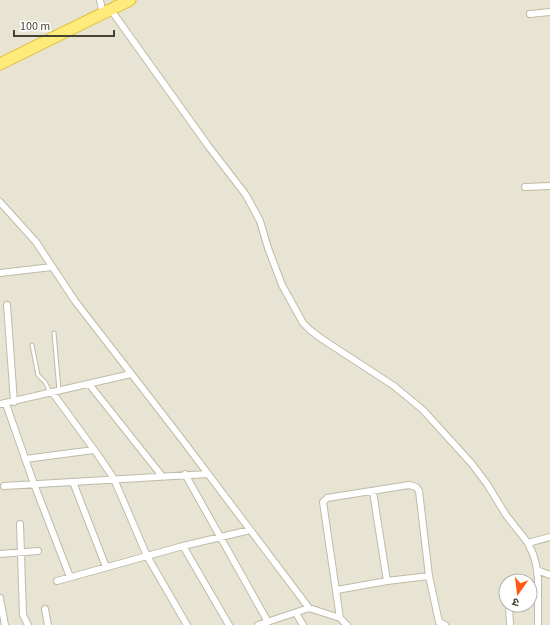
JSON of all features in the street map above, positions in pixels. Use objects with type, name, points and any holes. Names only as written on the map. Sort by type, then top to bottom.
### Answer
[{"type":"highway","points":[[0,64],[130,0]]},
{"type":"street","points":[[100,0],[107,12],[246,195],[260,221],[268,248],[282,285],[303,323],[322,339],[394,386],[423,410],[472,464],[506,515],[528,543],[533,554],[536,570],[538,625]]},
{"type":"street","points":[[530,14],[550,12]]},
{"type":"street","points":[[525,187],[550,186]]},
{"type":"street","points":[[0,202],[36,242],[74,301],[208,474],[309,608],[340,618],[347,625]]},
{"type":"street","points":[[0,273],[52,267]]},
{"type":"street","points":[[7,305],[14,402]]},
{"type":"street","points":[[70,577],[3,404],[131,374]]},
{"type":"street","points":[[89,384],[162,476]]},
{"type":"street","points":[[51,392],[114,479],[147,556],[187,625]]},
{"type":"street","points":[[25,459],[94,450]]},
{"type":"street","points":[[4,486],[185,474],[208,474]]},
{"type":"street","points":[[185,474],[269,623]]},
{"type":"street","points":[[73,482],[106,567]]},
{"type":"street","points":[[340,618],[323,502],[327,498],[410,486],[417,488],[429,576],[439,622],[445,625]]},
{"type":"street","points":[[373,492],[388,581]]},
{"type":"street","points":[[20,524],[23,615],[28,625]]},
{"type":"street","points":[[57,581],[183,546],[250,530]]},
{"type":"street","points":[[528,543],[550,537]]},
{"type":"street","points":[[183,546],[229,625]]},
{"type":"street","points":[[0,554],[38,551]]},
{"type":"street","points":[[536,570],[550,575]]},
{"type":"street","points":[[337,590],[388,581],[429,576]]},
{"type":"street","points":[[0,598],[5,625]]},
{"type":"street","points":[[258,625],[296,614],[309,608]]},
{"type":"street","points":[[45,609],[48,625]]},
{"type":"street","points":[[509,613],[510,625]]},
{"type":"street","points":[[296,614],[303,625]]},
{"type":"lane","points":[[54,333],[59,390]]},
{"type":"lane","points":[[32,346],[38,375],[45,382],[51,392]]},
{"type":"shaded area","points":[[0,0],[550,0],[550,625],[0,625]]}]
